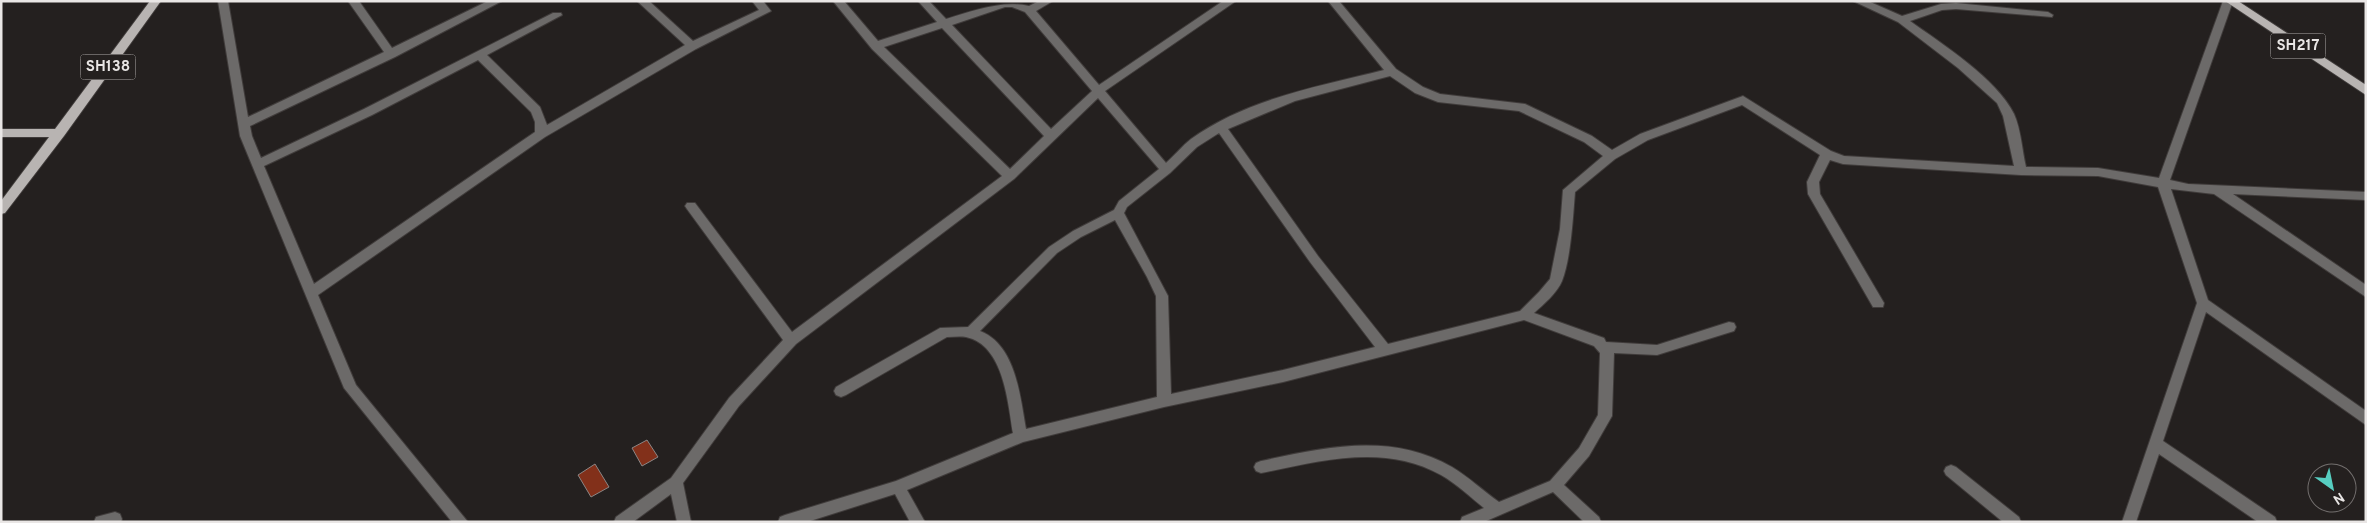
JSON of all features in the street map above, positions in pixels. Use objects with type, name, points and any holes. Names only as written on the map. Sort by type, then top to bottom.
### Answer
[{"type":"main road","name":"SH138","points":[[1,210],[156,1]]},
{"type":"main road","name":"SH217","points":[[2229,1],[2366,91]]},
{"type":"main road","points":[[1,132],[60,132]]},
{"type":"street","points":[[223,1],[246,136],[350,388],[461,522]]},
{"type":"street","points":[[353,1],[391,54]]},
{"type":"street","points":[[244,124],[497,1]]},
{"type":"street","points":[[642,1],[692,46]]},
{"type":"street","points":[[311,293],[541,134],[692,46],[766,12],[757,1]]},
{"type":"street","points":[[838,1],[876,46],[1010,176]]},
{"type":"street","points":[[923,1],[1051,136]]},
{"type":"street","points":[[1029,10],[1048,1]]},
{"type":"street","points":[[621,522],[676,482],[734,402],[791,340],[1010,176],[1099,90],[1231,1]]},
{"type":"street","points":[[1333,1],[1392,72],[1419,90],[1438,98],[1521,107],[1588,139],[1611,156]]},
{"type":"street","points":[[1858,1],[1902,20],[1962,65],[2001,101],[2009,116],[2021,171]]},
{"type":"street","points":[[2229,1],[2163,183],[2203,303],[2366,419]]},
{"type":"street","points":[[876,46],[1002,2],[1013,3],[1029,10],[1166,170]]},
{"type":"street","points":[[1902,20],[1941,7],[1956,6],[2048,15]]},
{"type":"street","points":[[258,164],[368,112],[556,15]]},
{"type":"street","points":[[480,55],[536,110],[541,122],[541,134]]},
{"type":"street","points":[[972,332],[1053,250],[1077,234],[1118,213],[1123,204],[1166,170],[1196,142],[1221,128],[1278,102],[1392,72]]},
{"type":"street","points":[[785,522],[898,487],[1021,436],[1164,401],[1282,376],[1524,315],[1544,296],[1556,280],[1566,229],[1569,190],[1611,156],[1644,137],[1743,100],[1827,154],[1843,160],[2021,171],[2098,172],[2188,188],[2366,196]]},
{"type":"street","points":[[1221,128],[1314,259],[1385,350]]},
{"type":"street","points":[[1827,154],[1813,182],[1814,194],[1878,304]]},
{"type":"street","points":[[2216,189],[2366,292]]},
{"type":"street","points":[[691,206],[791,340]]},
{"type":"street","points":[[1118,213],[1122,224],[1158,284],[1162,296],[1164,401]]},
{"type":"street","points":[[2129,522],[2203,303]]},
{"type":"street","points":[[1467,522],[1555,485],[1584,452],[1604,416],[1607,352],[1604,347],[1599,342],[1524,315]]},
{"type":"street","points":[[1604,347],[1657,350],[1729,327]]},
{"type":"street","points":[[841,391],[945,332],[962,330],[972,332],[990,342],[999,351],[1008,376],[1021,436]]},
{"type":"street","points":[[2155,443],[2270,522]]},
{"type":"street","points":[[1261,467],[1336,452],[1378,449],[1401,453],[1445,470],[1497,509]]},
{"type":"street","points":[[1951,472],[2014,522]]},
{"type":"street","points":[[676,482],[684,522]]},
{"type":"street","points":[[1555,485],[1594,522]]},
{"type":"street","points":[[898,487],[918,522]]},
{"type":"building","points":[[647,440],[658,457],[642,466],[632,448]]},
{"type":"building","points":[[595,464],[609,487],[591,497],[578,475]]}]
